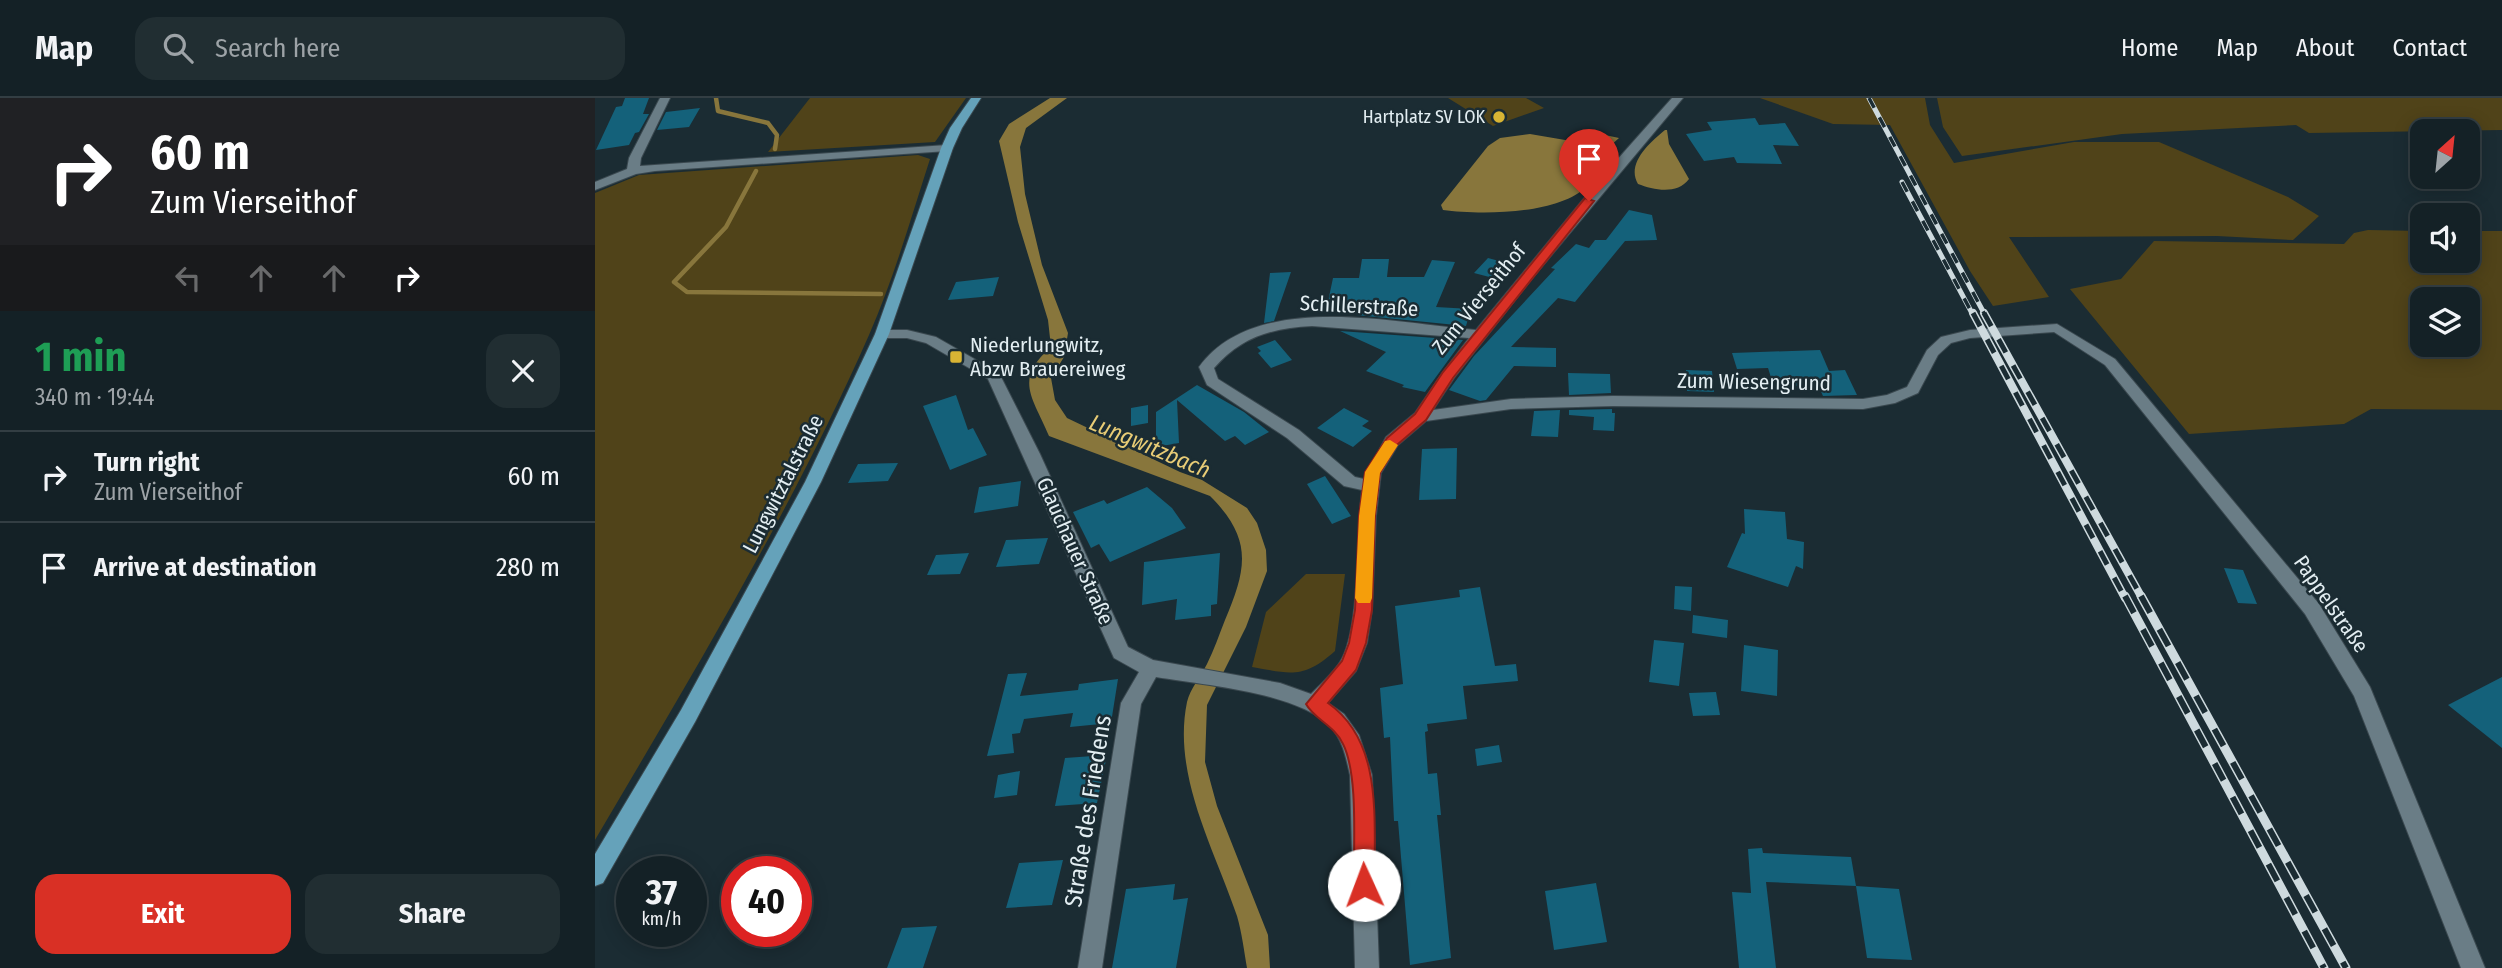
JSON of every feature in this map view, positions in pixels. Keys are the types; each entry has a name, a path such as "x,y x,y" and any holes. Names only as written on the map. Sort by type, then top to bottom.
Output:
{"main road":[{"name":"Lungwitztalstraße","path":"595,875 688,716 813,482 882,334 947,148 956,128 976,98"}],"street":[{"path":"633,171 635,158 665,98"},
{"name":"Zum Vierseithof","path":"1315,704 1349,665 1357,643 1363,610 1373,472 1392,441 1420,417 1448,375 1480,335 1604,182 1678,98"},
{"path":"595,186 633,171 655,167 947,148"},
{"name":"Schillerstraße","path":"1371,486 1350,482 1293,434 1212,382 1206,367 1218,350 1255,330 1300,320 1480,335"},
{"name":"Zum Wiesengrund","path":"1420,417 1511,404 1587,401 1863,404 1890,399 1913,390 1932,353 1946,341 1970,334 2057,328"},
{"name":"Pappelstraße","path":"2057,328 2110,362 2312,609 2363,693 2473,968"},
{"name":"Glauchauer Straße","path":"882,334 907,334 931,340 994,376 1121,652 1133,661 1151,668 1183,676 1280,691 1315,704 1337,720 1352,741 1361,775 1367,968"},
{"name":"Straße des Friedens","path":"1090,968 1131,704 1151,668"}],"shaded area":[{"path":"810,98 966,98 935,142 768,152"},
{"path":"1050,98 1067,98 1026,128 1020,147 1025,194 1042,265 1068,333 1064,357 1051,378 1055,400 1067,418 1202,480 1247,508 1257,523 1266,550 1267,571 1246,627 1207,705 1205,762 1217,806 1268,935 1270,968 1247,968 1237,916 1198,811 1185,757 1187,702 1214,648 1238,585 1242,555 1234,526 1210,496 1049,436 1030,389 1032,369 1051,347 1048,320 1018,222 999,141 1009,124"},
{"name":"Hartplatz SV LOK","path":"1448,98 1526,98 1544,108 1493,126"},
{"path":"1760,98 1925,98 1930,125 1954,163 2074,142 2159,142 2288,197 2319,216 2293,240 2217,236 2009,237 2049,297 1993,306 1970,271 1890,125 1833,124"},
{"path":"1937,98 2502,98 2502,130 2480,130 2480,119 2410,119 2410,131 2309,133 2296,125 2122,134 1962,156 1943,127"},
{"path":"1665,130 1669,144 1689,179 1672,189 1638,184 1635,169 1641,154"},
{"path":"1591,132 1619,138 1601,150 1578,138 1579,134"},
{"path":"1530,134 1571,141 1606,159 1587,186 1558,203 1518,211 1443,210 1441,205 1488,146 1500,138"},
{"path":"918,155 930,159 909,226 878,313 839,400 740,591 595,840 595,193 639,175"},
{"path":"2368,230 2410,231 2410,273 2480,273 2480,231 2502,231 2502,410 2371,409 2344,424 2189,434 2070,289 2121,279 2154,241 2344,244 2354,233"},
{"path":"1306,574 1345,574 1335,651 1314,666 1297,672 1252,667 1266,612"}],"building":[{"path":"625,98 649,98 643,114 649,114 639,132 635,133 629,145 596,150 616,107 622,106"},
{"path":"700,108 689,127 657,130 666,112"},
{"path":"1755,118 1759,125 1785,123 1799,146 1773,145 1782,164 1737,163 1734,157 1704,161 1686,134 1712,130 1707,122"},
{"path":"1629,210 1652,215 1657,240 1625,241 1575,302 1558,298 1511,347 1556,348 1556,367 1514,366 1486,400 1480,401 1449,390 1474,356 1555,269 1551,268 1576,244 1589,248 1595,240 1606,240"},
{"path":"1488,258 1510,264 1497,279 1474,273"},
{"path":"1362,259 1389,259 1387,277 1424,277 1432,260 1455,262 1436,307 1471,309 1466,326 1356,315 1362,310 1326,311 1333,278 1359,278"},
{"path":"1291,272 1274,321 1264,323 1270,273"},
{"path":"999,277 993,296 948,300 956,282"},
{"path":"1340,331 1463,340 1425,392 1402,387 1404,385 1366,371 1386,352"},
{"path":"1275,340 1292,360 1271,368 1258,353 1261,351 1257,347"},
{"path":"1820,350 1829,371 1845,370 1857,395 1823,396 1818,385 1774,387 1768,368 1737,369 1732,353"},
{"path":"1686,370 1712,371 1714,392 1687,391"},
{"path":"1568,373 1610,374 1611,393 1569,395"},
{"path":"1197,385 1244,412 1269,432 1245,445 1235,436 1225,441 1177,400 1179,443 1156,447 1156,412"},
{"path":"956,395 968,430 973,428 987,455 950,470 923,406"},
{"path":"1148,405 1148,423 1131,426 1131,408"},
{"path":"1344,408 1369,421 1362,426 1372,431 1353,447 1317,428"},
{"path":"1612,409 1612,413 1615,413 1614,431 1593,430 1594,417 1569,415 1569,410"},
{"path":"1560,410 1558,437 1531,436 1534,411"},
{"path":"1457,448 1456,499 1419,500 1422,449"},
{"path":"898,463 888,481 848,483 858,464"},
{"path":"1325,476 1351,516 1332,524 1307,484"},
{"path":"1021,481 1018,506 974,513 979,487"},
{"path":"1147,487 1172,508 1186,528 1110,562 1099,544 1091,548 1073,512 1104,500 1107,504"},
{"path":"1744,509 1785,512 1787,539 1804,542 1803,569 1796,566 1788,587 1727,567 1742,533 1745,534"},
{"path":"1048,538 1039,564 996,567 1006,540"},
{"path":"969,553 960,574 927,575 936,555"},
{"path":"1220,553 1217,604 1211,605 1211,616 1175,620 1177,599 1142,605 1144,562"},
{"path":"2224,568 2243,570 2257,604 2238,603"},
{"path":"1675,586 1692,587 1691,611 1674,609"},
{"path":"1480,587 1495,666 1516,664 1518,681 1463,686 1467,719 1427,724 1428,731 1425,732 1428,774 1437,773 1441,815 1437,815 1451,958 1410,965 1398,821 1394,821 1390,737 1384,738 1380,688 1403,684 1395,606 1460,597 1459,590"},
{"path":"1693,615 1728,620 1727,638 1692,633"},
{"path":"1654,640 1684,643 1679,686 1649,682"},
{"path":"1744,645 1778,650 1777,696 1741,691"},
{"path":"1027,673 1020,696 1078,690 1079,684 1118,679 1111,723 1070,727 1073,713 1024,719 1020,733 1012,734 1014,753 987,756 1008,674"},
{"path":"2502,677 2502,748 2448,705"},
{"path":"1716,692 1720,715 1693,716 1689,693"},
{"path":"1499,745 1502,762 1477,766 1475,749"},
{"path":"1107,755 1097,803 1055,806 1065,758"},
{"path":"1020,771 1017,795 994,798 998,775"},
{"path":"1762,848 1763,853 1851,857 1856,886 1766,882 1776,968 1739,968 1732,892 1751,893 1748,849"},
{"path":"1063,860 1052,905 1006,908 1019,863"},
{"path":"1596,883 1607,942 1554,950 1545,891"},
{"path":"1175,884 1173,900 1188,898 1176,968 1112,968 1126,889"},
{"path":"1856,886 1899,889 1912,960 1867,958"},
{"path":"937,926 923,968 887,968 902,928"}],"waterway":[{"path":"716,98 718,111 768,123 777,135 775,149"},
{"path":"756,171 726,227 674,282 687,292 881,294"}],"railway":[{"path":"1869,98 1985,315"},
{"path":"1902,182 1973,315"},
{"path":"1973,313 2125,598"},
{"path":"1984,313 2142,598"},
{"path":"2125,596 2324,968"},
{"path":"2141,596 2346,968"}],"slow traffic":[{"path":"1364,598 1367,516 1373,472 1390,445"}],"place":[{"name":"Hartplatz SV LOK","path":"1499,117"},
{"name":"Niederlungwitz, Abzw Brauereiweg","path":"956,357"}],"route":[{"path":"1364,885 1361,775 1356,753 1352,741 1337,720 1315,704 1349,665 1357,643 1363,610 1367,516 1373,472 1392,441 1420,417 1448,375 1589,201"}],"water label":[{"name":"Lungwitzbach","path":"1150,446"}]}
